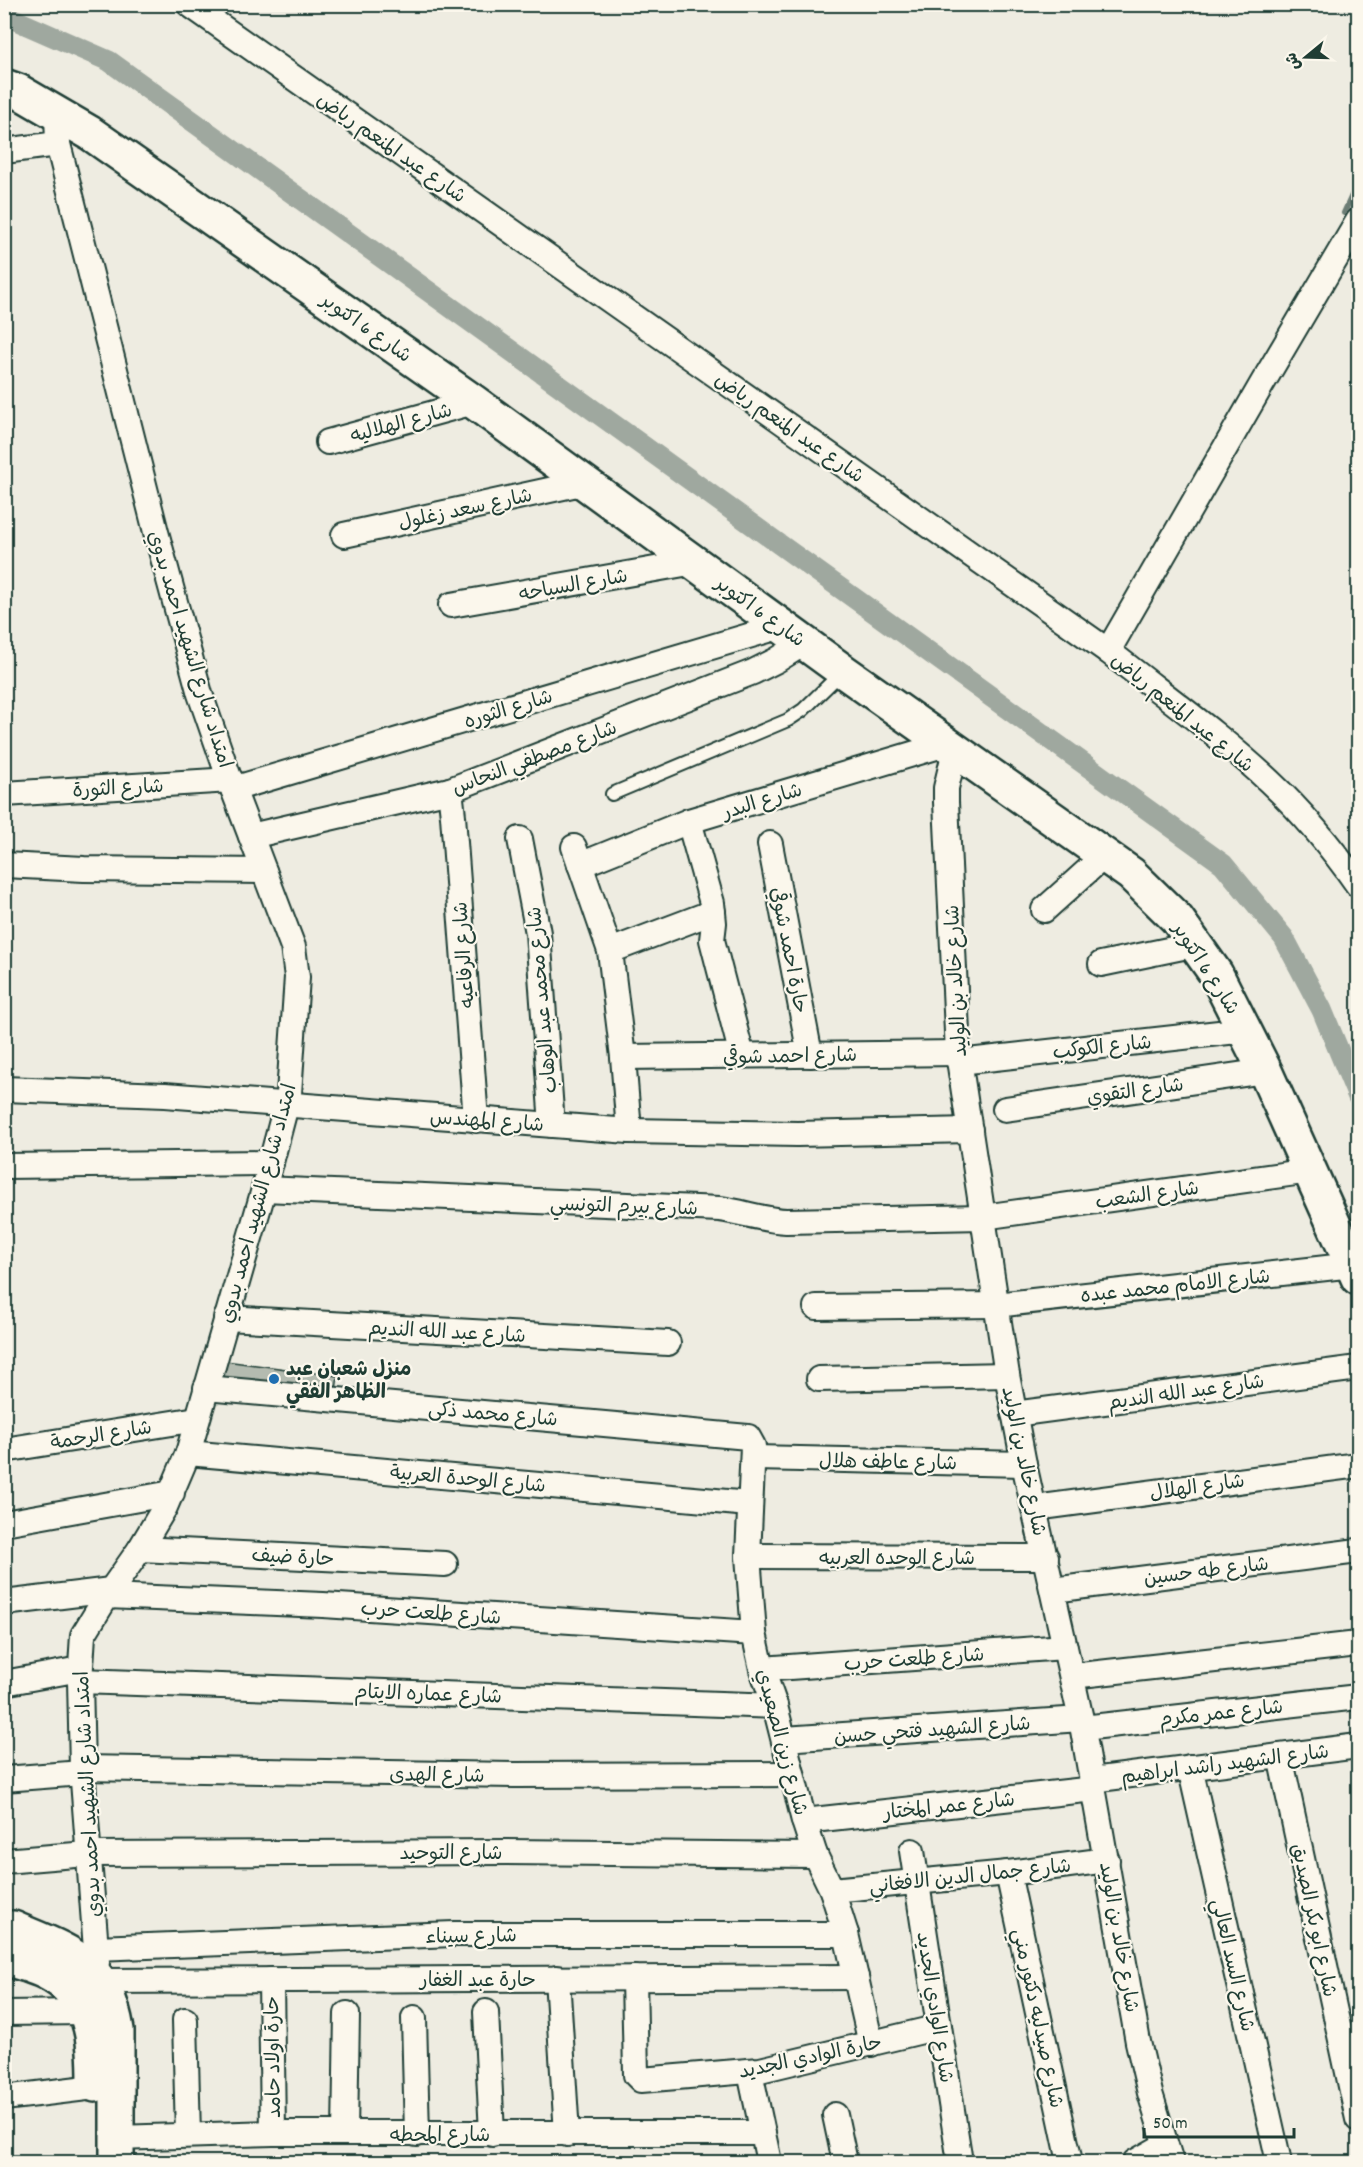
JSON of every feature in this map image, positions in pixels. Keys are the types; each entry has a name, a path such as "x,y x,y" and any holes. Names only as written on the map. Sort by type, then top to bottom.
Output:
{"main road":[{"name":"شارع 6 اكتوبر","path":"4,86 18,91 57,129 90,133 474,402 843,671 1106,855 1155,896 1197,944 1246,1030 1356,1272"},
{"path":"4,1929 13,1928 73,1954 89,1981 111,2004 117,2030 117,2150"},
{"path":"4,1958 43,1971 89,1981"},
{"path":"89,1981 95,2050 94,2163"}],"street":[{"name":"شارع عبد المنعم رياض","path":"189,4 1108,651 1242,757 1270,782 1322,837 1359,885"},
{"path":"4,151 57,129"},
{"name":"امتداد شارع الشهيد احمد بدوي","path":"57,129 156,532 200,694 293,947 296,966 291,1083 264,1189 188,1453 172,1493 140,1549 83,1635 80,1675 89,1981"},
{"path":"1108,651 1359,221"},
{"name":"شارع الهلاليه","path":"328,442 474,402"},
{"name":"شارع سعد زغلول","path":"344,534 586,482"},
{"name":"شارع السياحه","path":"451,605 695,562"},
{"name":"شارع الثوره","path":"232,785 793,634"},
{"name":"شارع مصطفي النحاس","path":"251,836 450,790 753,672 777,660 793,634"},
{"name":"شارع البدر","path":"610,951 577,856 689,821 951,747"},
{"name":"شارع خالد بن الوليد","path":"951,747 946,802 958,1057 996,1305 1024,1464 1082,1724 1138,2042 1168,2154"},
{"name":"شارع الثورة","path":"4,794 232,785"},
{"name":"شارع الرفاعيه","path":"450,790 476,1120"},
{"path":"689,821 713,912 712,940 742,1056"},
{"name":"شارع محمد عبد الوهاب","path":"520,839 538,933 552,1125"},
{"name":"حارة احمد شوقي","path":"770,844 810,1055"},
{"path":"1044,910 1106,855"},
{"path":"4,865 84,869 264,871"},
{"path":"629,1131 623,1057 610,951 713,912"},
{"path":"1101,964 1197,944"},
{"name":"شارع الكوكب","path":"958,1057 1246,1030"},
{"name":"شارع احمد شوقي","path":"623,1057 810,1055 958,1057"},
{"name":"شارع التقوي","path":"1005,1109 1265,1071"},
{"name":"شارع المهندس","path":"4,1089 165,1095 286,1103 629,1131 797,1134 970,1130"},
{"path":"4,1166 271,1163"},
{"name":"شارع الشعب","path":"983,1217 1310,1171"},
{"name":"شارع بيرم التونسي","path":"264,1189 720,1209 743,1212 764,1220 786,1221 983,1217"},
{"name":"شارع الامام محمد عبده","path":"816,1308 996,1305 1356,1272"},
{"name":"شارع عبد الله النديم","path":"226,1318 668,1343"},
{"name":"شارع عبد الله النديم","path":"1014,1414 1359,1368"},
{"path":"819,1379 1007,1375"},
{"name":"شارع محمد ذكى","path":"206,1388 743,1436"},
{"name":"شارع الرحمة","path":"4,1450 197,1419"},
{"name":"شارع زين الصعيدي","path":"743,1436 751,1441 753,1458 748,1556 754,1632 804,1821 815,1855 832,1890 846,1934 871,2044"},
{"name":"شارع الوحدة العربية","path":"188,1453 749,1504"},
{"name":"شارع عاطف هلال","path":"753,1458 1024,1464"},
{"name":"شارع الهلال","path":"1035,1508 1359,1465"},
{"path":"4,1523 172,1493"},
{"name":"حارة ضيف","path":"140,1549 445,1564"},
{"name":"شارع طه حسين","path":"1053,1590 1359,1551"},
{"name":"شارع الوحده العربيه","path":"748,1556 1046,1557"},
{"name":"شارع طلعت حرب","path":"4,1603 109,1593 754,1632"},
{"path":"1072,1676 1359,1644"},
{"name":"شارع طلعت حرب","path":"762,1669 1065,1647"},
{"name":"شارع عماره الايتام","path":"4,1683 80,1675 775,1706"},
{"name":"شارع عمر مكرم","path":"1082,1724 1359,1697"},
{"name":"شارع الشهيد فتحي حسن","path":"784,1739 1082,1724"},
{"name":"شارع الشهيد راشد ابراهيم","path":"1093,1784 1190,1767 1280,1756 1357,1752"},
{"name":"شارع ابو بكر الصديق","path":"1280,1756 1359,2119"},
{"name":"شارع السد العالي","path":"1190,1767 1279,2163"},
{"name":"شارع الهدى","path":"4,1779 82,1771 514,1776 792,1774"},
{"name":"شارع عمر المختار","path":"804,1821 1093,1784"},
{"name":"شارع الوادي الجديد","path":"912,1851 960,2163"},
{"name":"شارع التوحيد","path":"4,1861 87,1854 506,1852 815,1855"},
{"name":"شارع جمال الدين الافغاني","path":"832,1890 1008,1873 1107,1860"},
{"name":"شارع صيدليه دكتور مني","path":"1008,1873 1071,2163"},
{"name":"شارع سيناء","path":"89,1981 454,1934 846,1934"},
{"name":"حارة عبد الغفار","path":"89,1981 856,1977"},
{"path":"557,1978 567,2134"},
{"name":"حارة الوادي الجديد","path":"633,1978 636,2076 638,2080 750,2072 939,2027"},
{"name":"حارة اولاد حامد","path":"271,1980 273,2133"},
{"path":"4,2013 89,1981"},
{"path":"486,2012 492,2134"},
{"path":"345,2133 347,2014"},
{"path":"414,2018 417,2134"},
{"path":"185,2020 188,2135"},
{"path":"750,2072 769,2163"},
{"path":"4,2098 95,2087"},
{"path":"835,2115 845,2163"},
{"name":"شارع المحطه","path":"117,2150 188,2135 762,2133"},
{"path":"1135,2163 1168,2154"}],"lane":[{"path":"612,794 788,720 803,710 843,671"}],"building":[{"name":"منزل شعبان عبد الظاهر الفقي","path":"218,1360 338,1376 335,1397 210,1383"}],"waterway":[{"path":"4,15 109,61 1223,864 1284,938 1322,1010 1358,1097"},
{"path":"1344,213 1358,182"},
{"path":"1344,1062 1358,1057"}],"place":[{"name":"منزل شعبان عبد الظاهر الفقي","path":"274,1379"}]}
